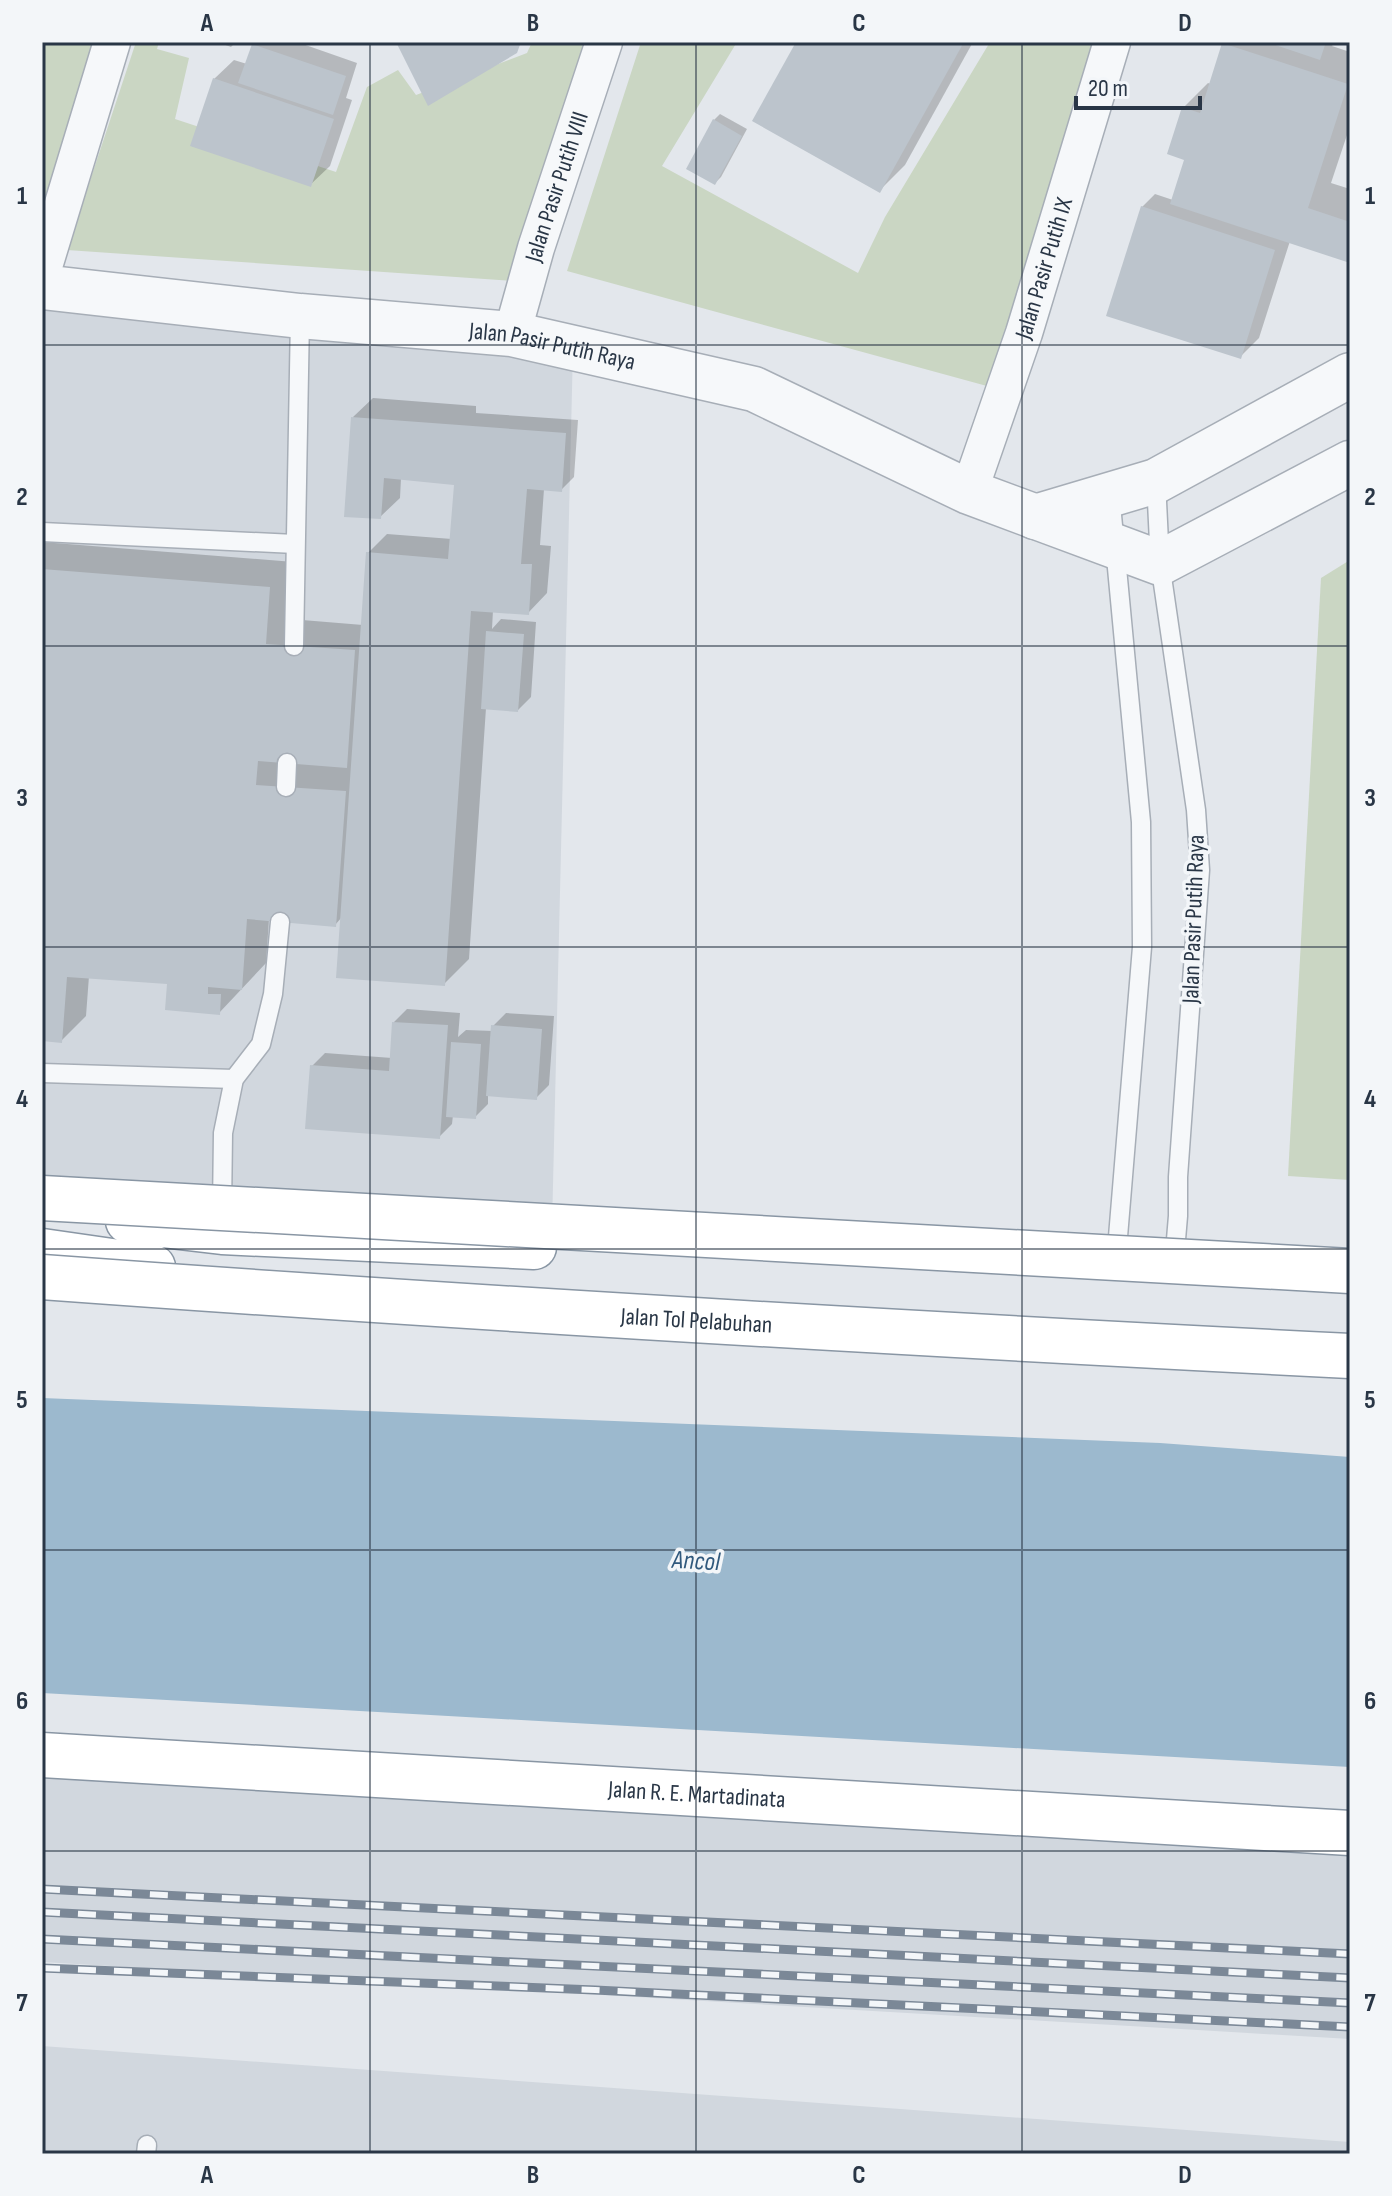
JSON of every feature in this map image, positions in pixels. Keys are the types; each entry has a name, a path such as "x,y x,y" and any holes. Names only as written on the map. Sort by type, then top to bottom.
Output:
{"highway":[{"path":"42,1198 1350,1271"},
{"path":"42,1211 222,1232 1350,1287"},
{"path":"42,1251 294,1286 781,1344 1350,1373"},
{"name":"Jalan Tol Pelabuhan","path":"42,1277 830,1330 1350,1356"},
{"name":"Jalan R. E. Martadinata","path":"42,1755 1350,1833"}],"street":[{"path":"42,273 112,42"},
{"name":"Jalan Pasir Putih VIII","path":"512,334 536,248 604,42"},
{"name":"Jalan Pasir Putih IX","path":"969,492 1024,333 1112,42"},
{"name":"Jalan Pasir Putih Raya","path":"42,287 300,316 512,334 754,389 969,492 1160,563"},
{"path":"1035,517 1156,481 1350,375"},
{"path":"1160,563 1350,463"}],"lane":[{"path":"294,646 300,316"},
{"name":"Jalan Pasir Putih Raya","path":"1156,481 1160,563 1196,810 1200,870 1173,1277"},
{"path":"1110,494 1141,822 1142,947 1115,1275"},
{"path":"42,532 295,544"},
{"path":"286,787 287,763"},
{"path":"222,1232 223,1133 234,1079 261,1044 273,994 280,922"},
{"path":"42,1073 234,1079"}],"shaded area":[{"path":"42,287 573,348 552,1227 42,1190"},
{"path":"42,1757 1350,1849 1350,2039 42,1962"},
{"path":"42,2046 1350,2142 1350,2154 42,2154"}],"green space":[{"path":"42,42 95,42 42,220"},
{"path":"136,42 159,42 157,49 189,58 175,119 336,172 367,87 398,70 416,95 527,53 532,42 591,42 515,281 67,250"},
{"path":"641,42 737,42 662,166 858,273 885,217 990,42 1110,42 1020,395 567,271"},
{"path":"1350,560 1350,1180 1288,1176 1321,578"}],"water":[{"name":"Ancol","path":"42,1398 1160,1443 1350,1457 1350,1767 42,1693"}],"building":[{"path":"396,42 521,42 517,53 428,106"},
{"path":"796,42 964,42 880,193 752,121"},
{"path":"1266,42 1326,42 1320,60"},
{"path":"1222,43 1348,84 1308,208 1350,222 1350,263 1170,204 1184,160 1167,154 1182,107 1200,113"},
{"path":"252,44 346,76 333,115 238,83"},
{"path":"213,78 334,119 311,187 190,146"},
{"path":"713,119 742,136 715,185 686,169"},
{"path":"1141,206 1275,250 1241,359 1106,316"},
{"path":"351,417 566,433 562,492 527,489 521,564 532,564 529,615 471,611 445,986 336,978 366,552 448,559 454,485 384,478 381,519 344,517"},
{"path":"42,569 270,587 266,644 355,650 347,768 258,761 256,785 346,791 336,927 247,919 242,990 208,987 208,994 221,994 220,1015 165,1010 167,984 67,977 62,1043 42,1041"},
{"path":"486,631 524,634 518,712 481,709"},
{"path":"392,1022 448,1025 440,1139 305,1129 310,1065 389,1071"},
{"path":"491,1025 542,1029 537,1100 486,1096"},
{"path":"451,1042 481,1044 476,1119 446,1117"}],"railway":[{"path":"42,1889 1350,1954"},
{"path":"42,1912 1350,1978"},
{"path":"42,1939 1350,2003"},
{"path":"42,1968 595,1990 1350,2027"}]}
